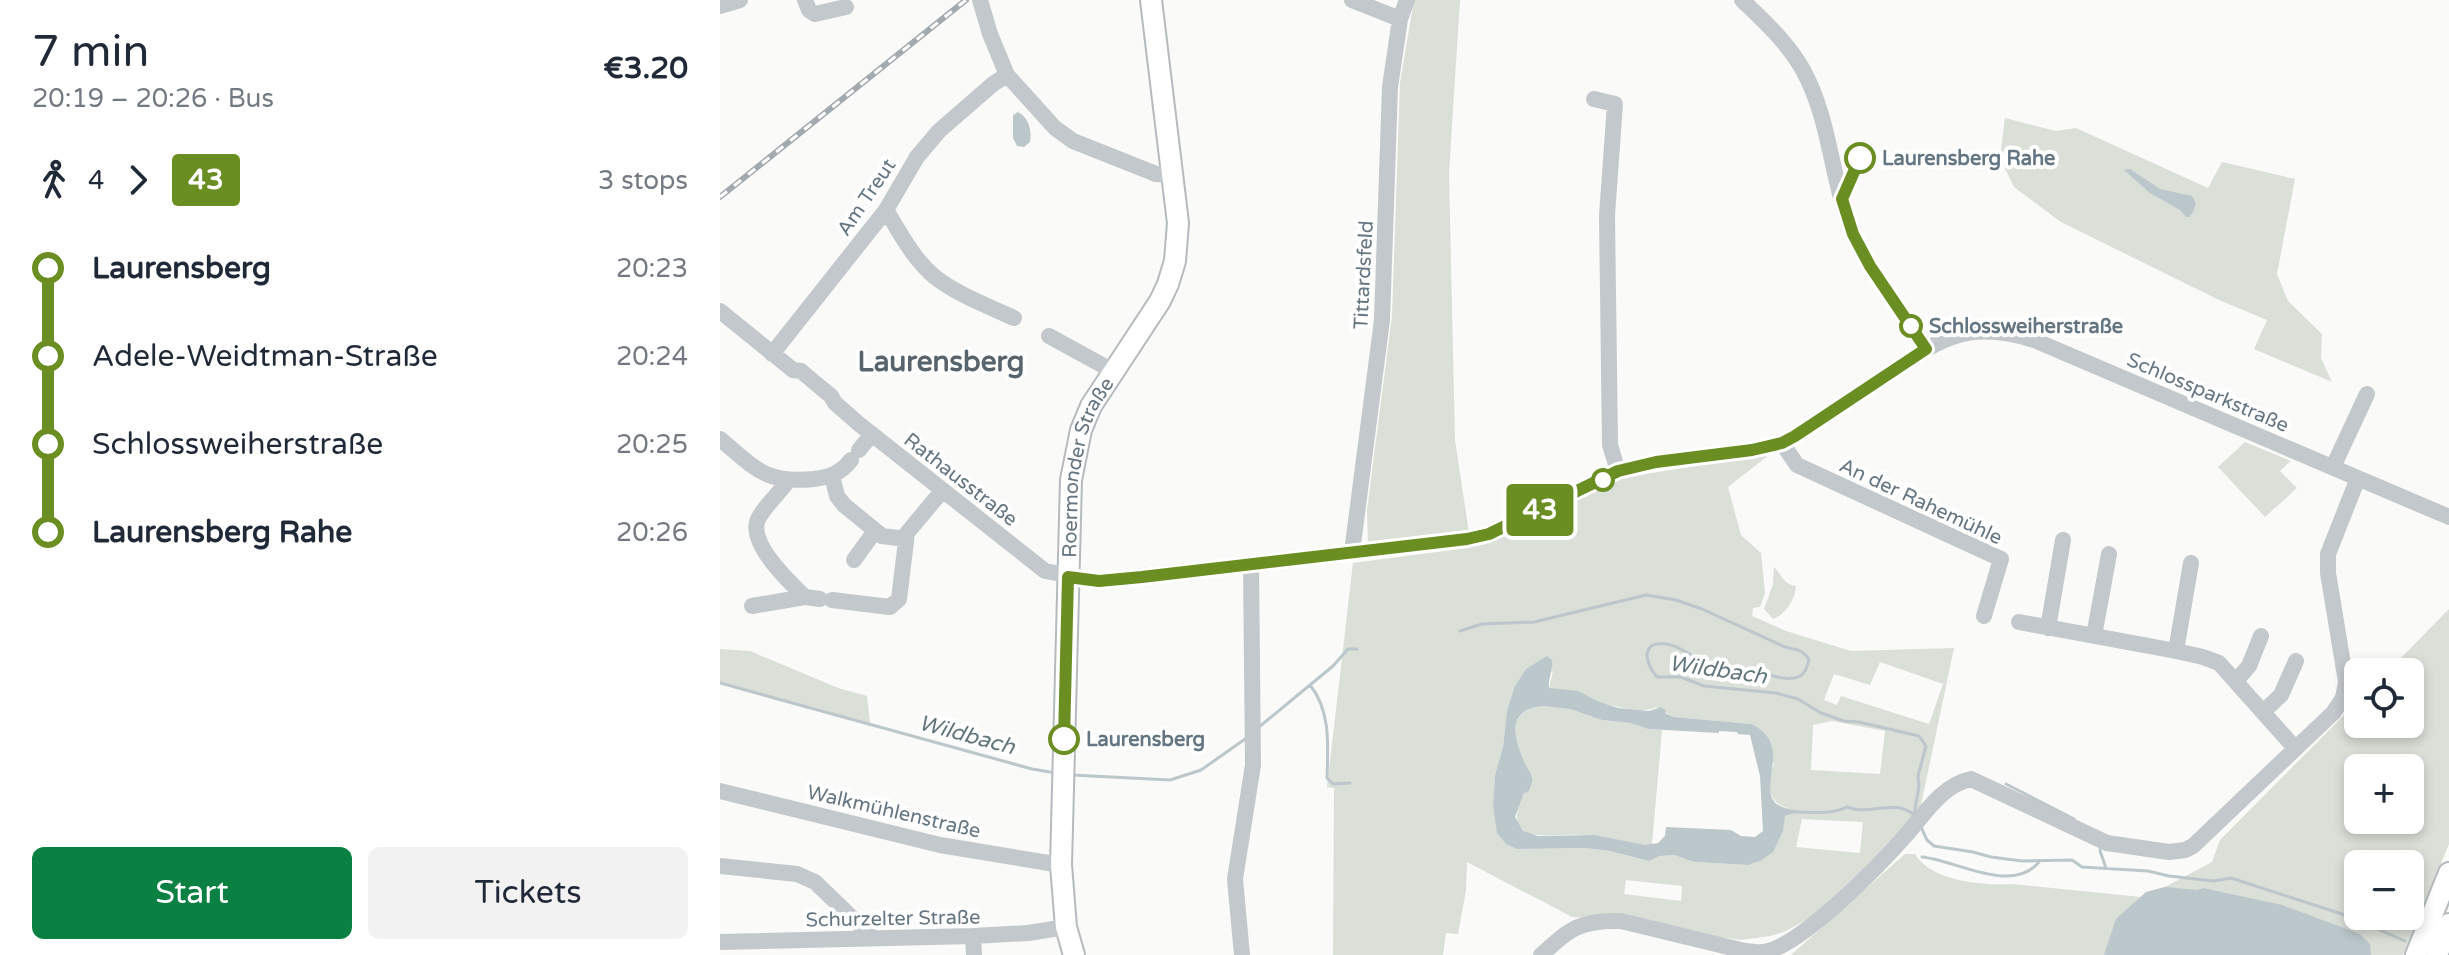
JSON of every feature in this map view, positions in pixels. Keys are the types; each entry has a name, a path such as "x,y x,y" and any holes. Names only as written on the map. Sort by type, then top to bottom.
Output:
{"main road":[{"name":"Roermonder Straße","path":"1074,955 1066,927 1061,865 1071,480 1075,452 1091,406 1150,317 1168,284 1175,261 1178,223 1151,0"},
{"path":"2416,955 2449,873"},
{"path":"2437,955 2449,924"}],"street":[{"path":"720,6 740,0"},
{"path":"805,0 809,10 815,14 846,7"},
{"path":"980,0 1007,75 1055,128 1073,141 1156,174 1173,175"},
{"path":"1352,0 1400,19"},
{"name":"Tittardsfeld","path":"1352,552 1382,320 1390,93 1400,19 1407,0"},
{"path":"1742,0 1782,41 1803,70 1823,123 1853,234 1870,266 1926,349"},
{"name":"Am Treut","path":"772,354 886,210 917,157 939,131 1007,75"},
{"path":"1594,99 1615,104 1607,215 1607,278 1610,445 1618,471"},
{"path":"886,210 908,246 934,276 972,299 1014,318"},
{"name":"Rathausstraße","path":"720,311 793,370 794,380 819,400 835,403 1045,571 1068,577"},
{"name":"Schlossparkstraße","path":"1068,577 1099,581 1489,534 1618,471 1656,462 1752,450 1782,443 1926,349 1948,338 1981,331 2023,336 2449,517"},
{"path":"1049,336 1113,371"},
{"path":"2333,467 2367,394"},
{"path":"722,446 758,471 788,481 832,476 872,434"},
{"name":"An der Rahemühle","path":"1782,443 1797,465 2001,559 1984,616"},
{"path":"832,476 837,496 844,505 882,536 906,539"},
{"path":"1541,955 1582,924 1606,920 1763,952 1812,926 1879,866 1942,794 1971,779 2102,842 2169,852 2193,846 2333,713 2343,698 2346,674 2329,584 2328,554 2358,478"},
{"path":"788,481 759,518 757,527 760,540 781,575 819,599"},
{"path":"752,606 819,599 890,607 899,599 907,533 942,491"},
{"path":"854,560 875,531"},
{"path":"2048,628 2063,540"},
{"path":"2094,636 2109,554"},
{"path":"2176,651 2191,563"},
{"path":"1242,955 1235,879 1251,784 1253,753 1251,564"},
{"path":"2019,622 2176,651 2219,663 2295,748"},
{"path":"2236,681 2249,666 2261,636"},
{"path":"2263,712 2281,695 2296,661"},
{"name":"Walkmühlenstraße","path":"720,791 940,845 1061,865"},
{"path":"720,866 797,874 815,882 873,938"},
{"name":"Schurzelter Straße","path":"720,942 973,936 1066,927"},
{"path":"973,936 974,955"}],"shaded area":[{"path":"1414,0 1460,0 1449,173 1455,440 1469,533 1368,546 1367,510 1392,316 1400,83"},
{"path":"1018,112 1030,129 1030,142 1024,147 1017,146 1013,138 1013,115"},
{"path":"2005,118 2056,131 2076,128 2208,188 2222,162 2295,179 2277,274 2288,301 2322,334 2321,358 2332,382 2254,349 2267,320 2219,300 2061,222 2014,187 2000,158"},
{"path":"2130,169 2160,189 2192,196 2196,203 2193,212 2186,217 2180,210 2150,193 2124,170"},
{"path":"2245,442 2291,461 2280,471 2297,488 2265,517 2218,467"},
{"path":"1770,454 1728,487 1741,535 1761,553 1765,593 1760,607 1753,608 1752,616 1786,631 1851,651 1954,648 1921,805 1875,862 1810,918 1770,936 1741,940 1572,917 1467,862 1466,890 1458,934 1446,933 1443,955 1333,955 1334,788 1327,787 1353,563 1467,548 1491,540 1621,478","holes":["1880,662 1943,684 1929,724 1841,696 1837,705 1824,700 1834,674 1870,685","1553,671 1549,688 1604,704 1634,710 1656,707 1674,717 1751,724 1774,764 1771,793 1778,804 1795,813 1785,816 1760,861 1748,865 1694,862 1674,855 1647,861 1585,848 1517,849 1507,845 1493,804 1495,775 1514,688","1832,721 1885,731 1880,774 1811,770 1813,725","1802,819 1863,822 1860,853 1796,847","1626,880 1682,886 1681,901 1624,894"]},
{"path":"1774,567 1785,581 1796,586 1789,606 1773,619 1764,609 1773,584"},
{"path":"2449,609 2449,844 2424,904 2424,850 2344,850 2344,930 2413,930 2403,955 1791,955 1905,854 1915,854 1922,863 1945,876 1973,883 2141,897 2212,862 2220,840 2344,715 2344,738 2424,738 2424,658 2401,658"},
{"path":"720,649 750,651 838,688 867,696 870,723 720,682"},
{"path":"1547,656 1552,660 1549,688 1578,691 1618,708 1649,711 1661,707 1674,717 1751,724 1766,734 1772,747 1772,797 1779,806 1795,810 1795,813 1785,816 1783,831 1773,852 1748,865 1694,862 1674,855 1648,861 1585,848 1517,849 1507,845 1497,833 1493,804 1495,775 1503,747 1507,710 1514,688 1526,669","holes":["1543,706 1570,709 1602,720 1630,723 1648,729 1750,735 1760,776 1763,831 1755,837 1741,836 1731,830 1666,827 1665,836 1658,843 1645,845 1594,835 1538,836 1523,831 1515,817 1532,780 1518,747 1517,720 1530,709"]},
{"path":"1543,706 1662,730 1652,845 1596,836 1530,834 1521,829 1517,819 1520,803 1532,778 1517,746 1516,724 1520,716 1529,710"},
{"path":"2165,887 2203,888 2282,905 2360,934 2370,944 2371,955 2104,955 2116,919 2146,892"}],"waterway":[{"name":"Wildbach","path":"1460,631 1482,624 1534,622 1646,595 1676,600 1702,609 1802,652 1809,660 1805,671 1794,678 1781,678 1746,669 1718,668 1676,647 1661,644 1650,648 1647,658 1657,677 1681,677 1704,686 1776,693 1798,699 1821,713 1844,721 1919,736 1926,746 1918,776 1914,815"},
{"name":"Wildbach","path":"1259,727 1333,666 1348,649 1357,649"},
{"name":"Wildbach","path":"720,683 1056,773"},
{"path":"1310,685 1325,717 1327,778 1333,784 1350,783"},
{"name":"Wildbach","path":"1072,775 1170,780 1201,770 1248,737"},
{"path":"2006,784 2074,819"},
{"path":"1795,812 1891,807 1907,810 1914,815"},
{"name":"Wildbach","path":"1920,825 1927,840 1934,846 1991,857 2022,861 2072,860 2082,867 2148,871 2214,881 2231,878 2348,916 2405,941"},
{"path":"2101,845 2106,868"},
{"path":"1922,857 1999,876 2014,876 2028,871 2039,862"}],"railway":[{"path":"720,197 966,0"}],"bus line":[{"name":"43","path":"1064,739 1068,577 1099,581 1142,577 1489,534 1618,471 1637,465 1752,450 1782,443 1926,349 1870,266 1853,234 1842,199 1860,158"}],"place":[{"name":"Laurensberg Rahe","path":"1860,158"},
{"name":"Schlossweiherstraße","path":"1911,326"},
{"name":"Laurensberg","path":"1064,739"}],"district":[{"name":"Laurensberg","path":"941,361"}]}
